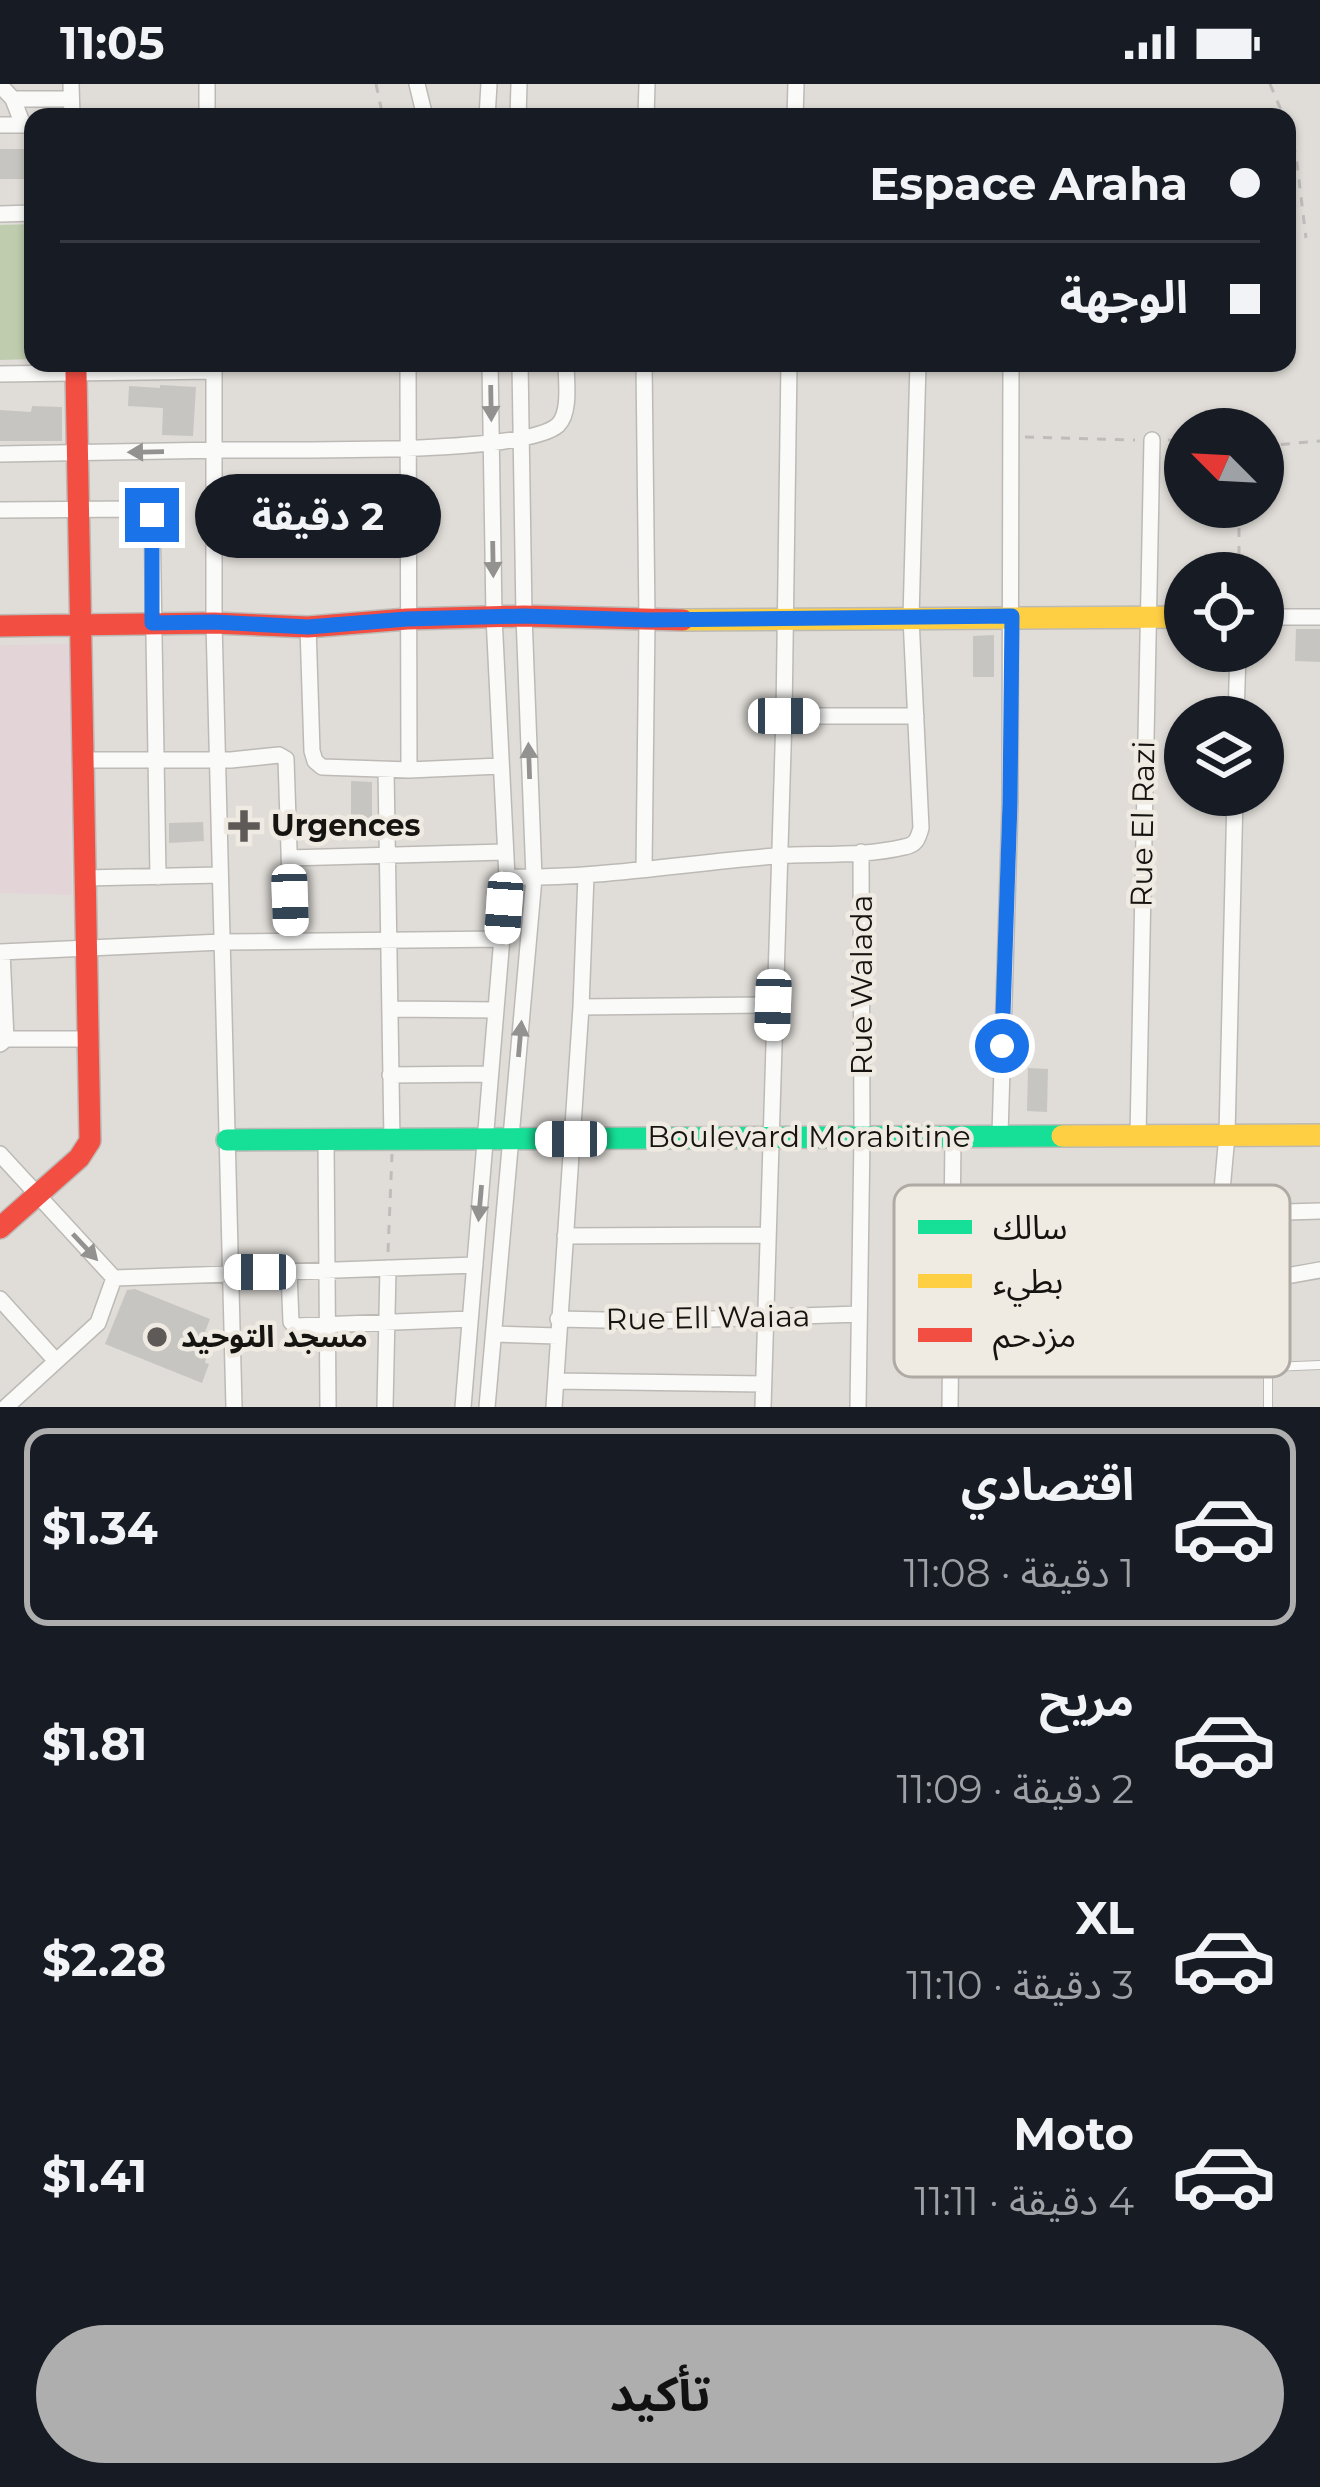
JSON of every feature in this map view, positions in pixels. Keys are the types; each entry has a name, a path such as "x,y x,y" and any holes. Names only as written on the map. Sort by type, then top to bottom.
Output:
{"street":[{"path":"0,85 24,118"},
{"path":"13,99 71,91"},
{"path":"0,374 115,372"},
{"path":"214,372 214,622 234,1407"},
{"path":"409,372 409,770"},
{"path":"463,1407 507,877 494,617 490,372"},
{"path":"487,1407 534,878 520,372"},
{"path":"0,454 407,449 520,439 560,423 565,412 566,372"},
{"path":"644,372 644,868"},
{"path":"763,1407 784,716 789,372"},
{"path":"507,877 905,848 919,837 911,618 918,372"},
{"path":"1000,1136 1010,803 1011,372"},
{"path":"0,1228 88,1147 76,374"},
{"name":"Rue El Razi","path":"1138,1136 1152,440"},
{"path":"0,510 135,509 152,515 158,877"},
{"path":"0,626 214,622 308,627 524,616 647,620 1164,617"},
{"path":"1284,617 1320,617"},
{"path":"308,627 313,758 322,767 500,766"},
{"path":"784,716 916,716"},
{"path":"82,760 279,755 286,759 292,941"},
{"path":"386,770 392,1140"},
{"path":"1222,1185 1234,816"},
{"path":"289,858 504,852"},
{"name":"Rue Walada","path":"858,1407 861,852"},
{"path":"554,1407 586,874"},
{"path":"84,878 220,875"},
{"path":"87,1039 3,1041 1,952 222,942 502,939"},
{"path":"581,1007 773,1005"},
{"path":"392,1009 496,1010"},
{"path":"390,1075 490,1074"},
{"name":"Boulevard Morabitine","path":"227,1140 1320,1135"},
{"path":"952,1185 953,1137"},
{"path":"326,1140 328,1407"},
{"path":"0,1154 114,1278"},
{"path":"1290,1211 1320,1210"},
{"path":"565,1236 767,1235"},
{"path":"114,1278 475,1265"},
{"path":"385,1407 388,1268"},
{"path":"1290,1275 1320,1270"},
{"path":"289,1272 292,1324 470,1319"},
{"path":"6,1407 98,1323 114,1278"},
{"path":"0,1299 56,1361"},
{"name":"Rue Ell Waiaa","path":"494,1334 651,1321 859,1314"},
{"path":"950,1377 950,1407"},
{"path":"556,1381 763,1384"}],"lane":[{"path":"1290,1367 1320,1366"}],"path":[{"path":"1296,155 1306,238"},
{"path":"1011,436 1164,440"},
{"path":"1284,444 1320,441"},
{"path":"388,1268 392,1140"}],"shaded area":[{"path":"71,644 72,895 0,893 0,645"}],"green space":[{"path":"24,224 24,359 0,360 0,225"}],"building":[{"path":"0,149 24,149 24,179 0,179"},
{"path":"129,386 196,387 193,436 162,435 163,408 128,406"},
{"path":"32,406 62,407 62,441 0,441 0,410 31,412"},
{"path":"1296,629 1320,629 1320,662 1295,661"},
{"path":"994,635 994,677 973,677 973,636"},
{"path":"351,781 372,782 372,821 351,822"},
{"path":"203,822 204,841 169,843 169,823"},
{"path":"1028,1068 1048,1069 1047,1112 1027,1111"},
{"name":"مسجد التوحيد","path":"127,1290 210,1319 205,1332 209,1343 205,1363 209,1364 202,1383 105,1344"}],"traffic: fast":[{"path":"227,1140 1062,1136"}],"traffic: slow":[{"path":"683,620 1164,617"},
{"path":"1062,1136 1320,1135"}],"traffic: jam":[{"path":"0,1228 79,1158 90,1141 76,373"},
{"path":"0,626 214,623 308,627 524,616 683,620"}],"place":[{"name":"Urgences","path":"244,826"},
{"name":"مسجد التوحيد","path":"157,1337"}],"route":[{"path":"152,515 152,623 308,627 524,616 647,620 1012,616 1002,1046"}]}
